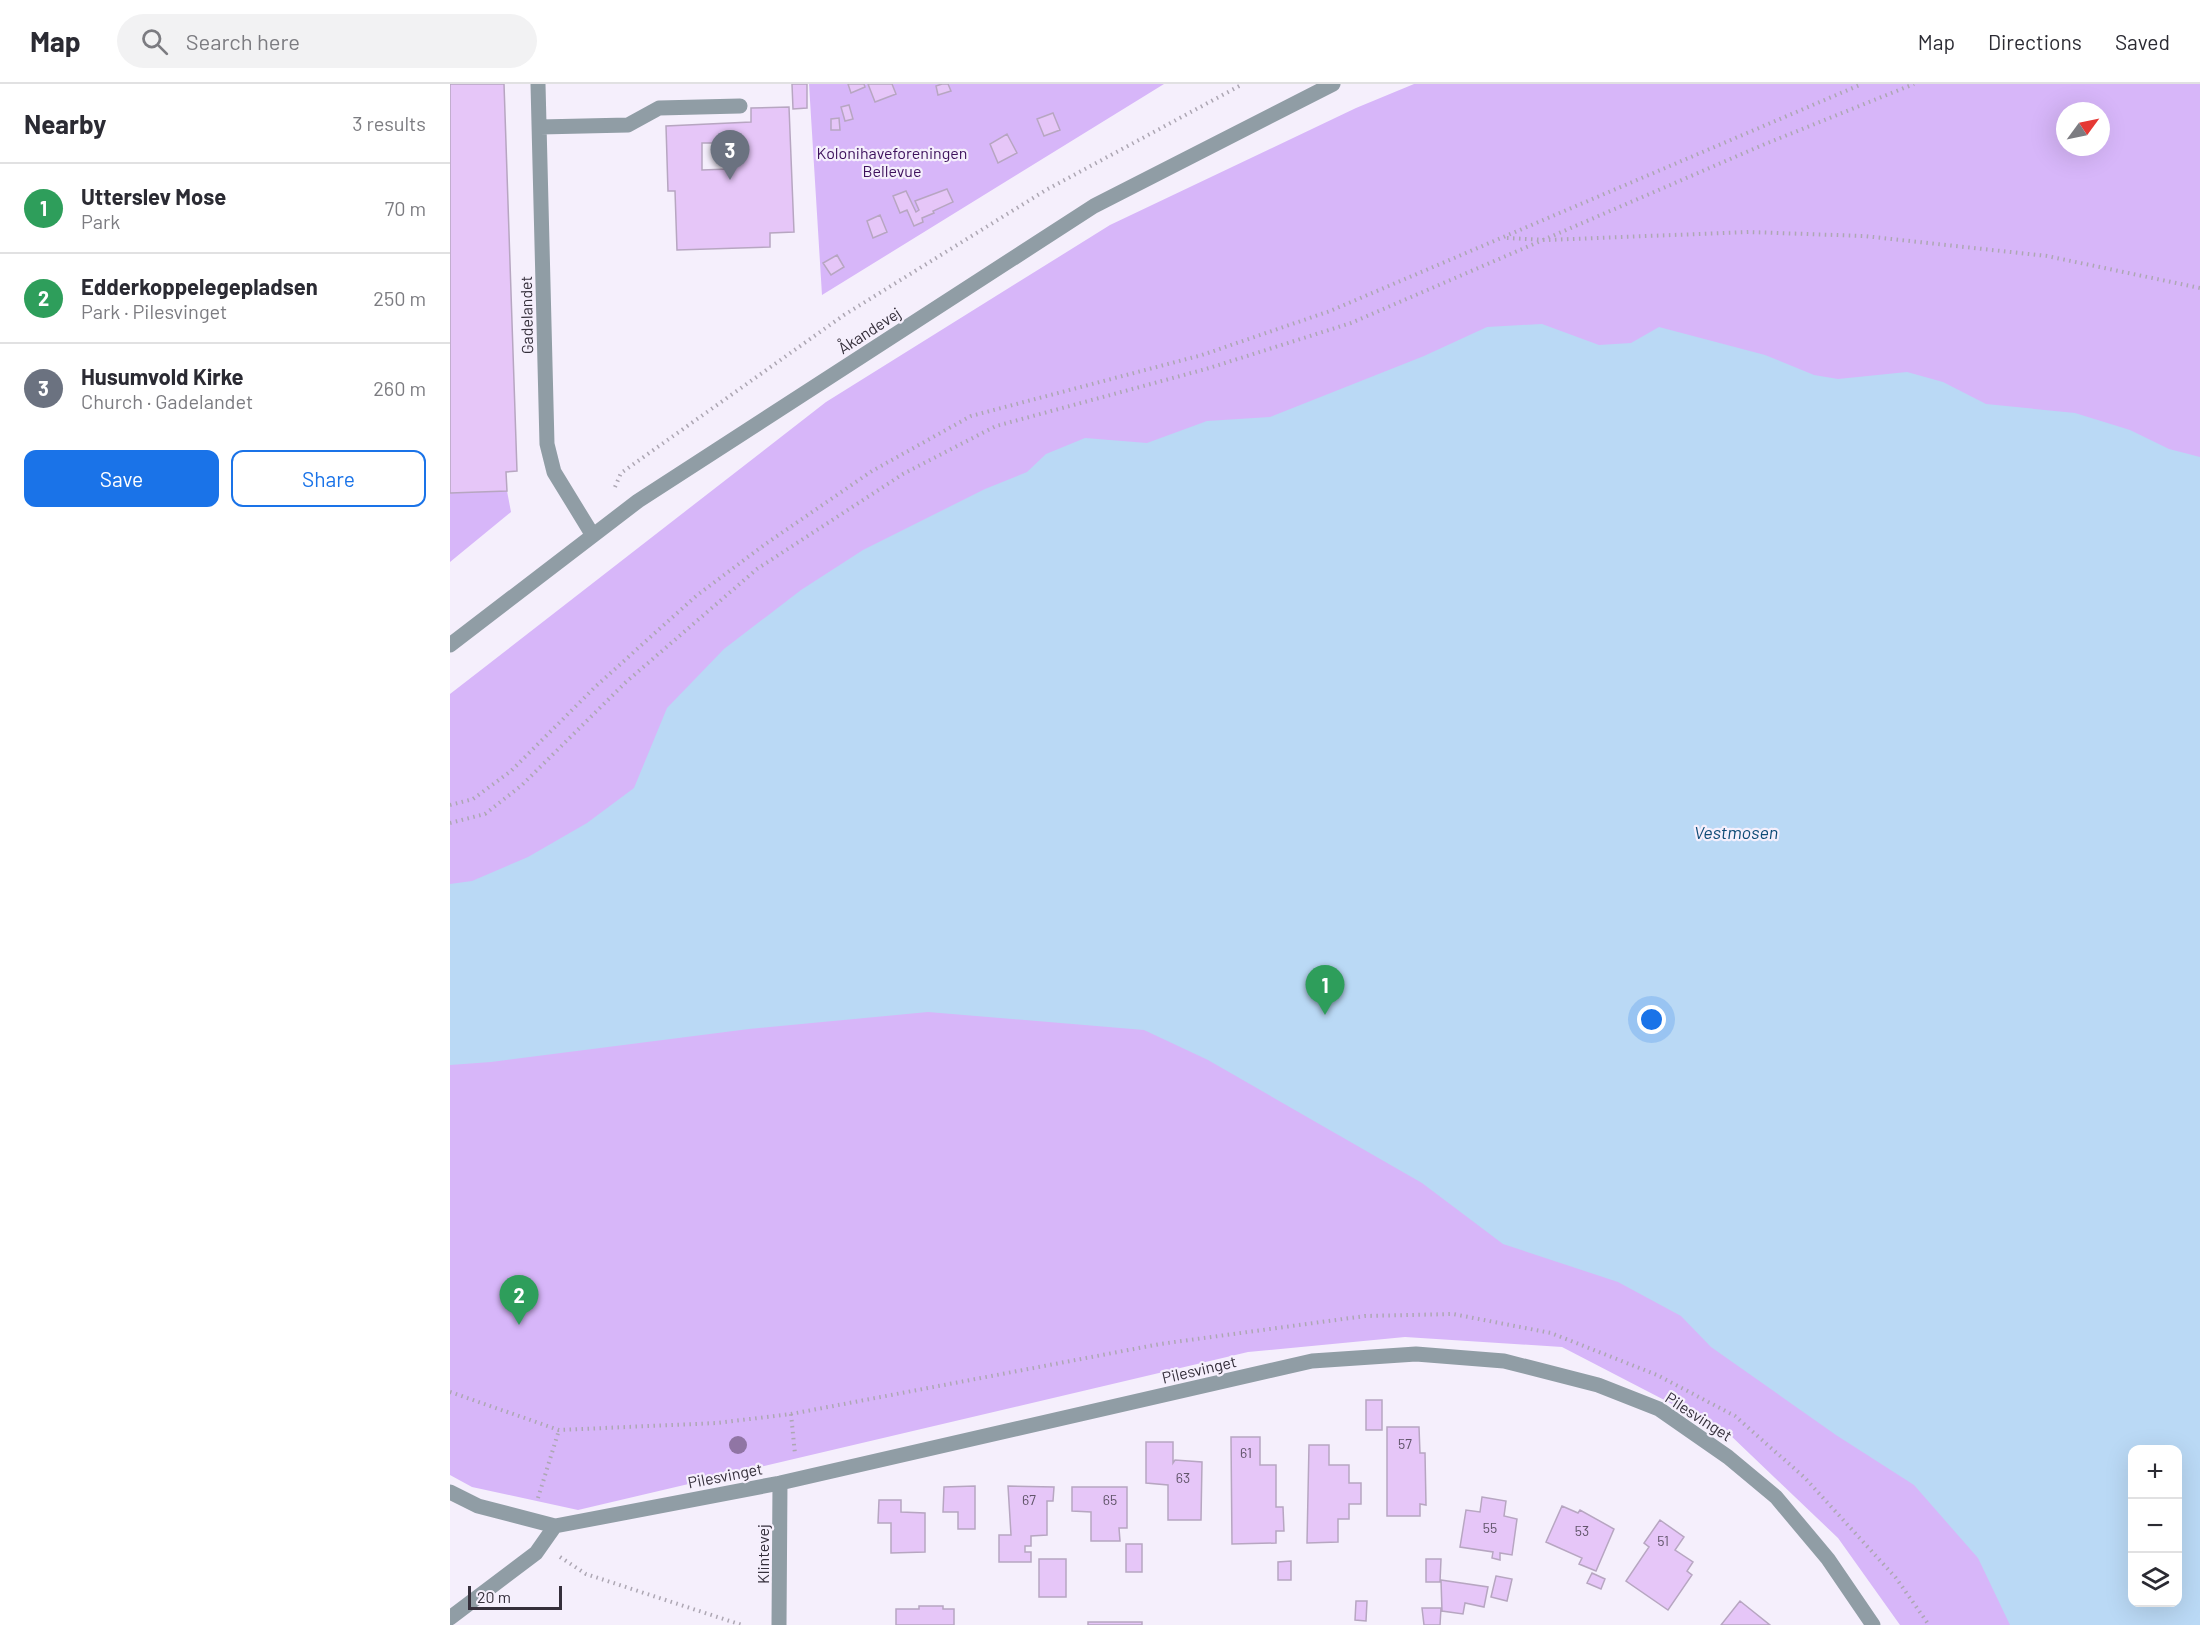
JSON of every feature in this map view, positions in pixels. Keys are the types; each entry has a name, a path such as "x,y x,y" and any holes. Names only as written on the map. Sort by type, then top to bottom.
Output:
{"street":[{"name":"Gadelandet","path":"538,84 547,444 554,472 592,534"},
{"name":"Åkandevej","path":"450,645 638,501 1094,206 1333,84"},
{"path":"540,127 628,125 659,108 740,106"},
{"name":"Pilesvinget","path":"450,1492 478,1506 555,1526 780,1483 1312,1361 1416,1354 1504,1361 1598,1385 1659,1409 1728,1457 1776,1497 1828,1559 1873,1625"},
{"name":"Klintevej","path":"779,1625 780,1483"},
{"path":"450,1618 536,1553 555,1526"}],"path":[{"path":"612,494 621,473 844,315 1046,190 1243,84"},
{"path":"450,805 473,799 511,771 595,687 688,603 764,545 872,471 971,416 1202,355 1330,311 1506,238 1774,119 1862,84"},
{"path":"450,823 484,814 522,785 626,682 757,569 903,474 996,426 1206,369 1351,323 1765,144 1914,84"},
{"path":"1506,238 1546,240 1749,232 1864,236 2048,256 2200,288"},
{"path":"450,1392 559,1430 717,1423 791,1414 1160,1344 1365,1316 1454,1314 1551,1333 1657,1375 1735,1416 1806,1478 1896,1578 1929,1625"},
{"path":"780,1483 796,1451 791,1414"},
{"path":"531,1520 559,1430"},
{"path":"542,1545 586,1574 742,1625"}],"green space":[{"name":"Kolonihaveforeningen Bellevue","path":"809,84 1164,84 822,295"},
{"name":"Vestmosen","path":"1414,84 2200,84 2200,1625 1900,1625 1838,1538 1728,1433 1562,1347 1405,1337 1248,1352 578,1510 472,1487 450,1475 450,694 826,402 1110,225 1356,108"},
{"path":"507,491 511,512 450,562 450,493"}],"water":[{"name":"Vestmosen","path":"1542,324 1599,345 1631,343 1659,327 1765,355 1814,375 1838,379 1907,372 1943,382 1986,404 2075,413 2130,430 2169,449 2200,457 2200,1625 2010,1625 1978,1558 1914,1485 1836,1435 1711,1347 1681,1316 1618,1282 1503,1244 1422,1183 1208,1060 1144,1030 928,1012 749,1029 491,1062 450,1065 450,884 472,881 528,857 587,823 634,788 667,708 724,649 801,590 863,550 985,489 1027,472 1046,454 1085,438 1147,443 1207,421 1270,417 1424,356 1487,327"}],"building":[{"path":"450,84 504,84 517,471 506,472 507,491 450,493"},
{"path":"792,84 807,84 807,108 793,109"},
{"path":"848,84 864,84 865,87 851,93"},
{"path":"868,84 892,84 896,94 875,102"},
{"path":"948,84 951,91 938,95 936,86"},
{"path":"849,105 853,119 845,121 841,107"},
{"path":"789,107 794,232 770,233 770,247 677,250 675,191 668,191 666,126 751,122 751,108","holes":["702,143 728,143 728,169 702,170"]},
{"path":"1053,113 1060,130 1044,136 1037,119"},
{"path":"839,118 840,130 831,130 831,119"},
{"path":"1007,134 1017,153 998,163 990,144"},
{"path":"947,189 953,202 933,211 934,213 922,218 923,222 914,226 907,210 900,213 893,196 906,191 916,212 919,210 915,201"},
{"path":"880,215 887,232 873,238 867,221"},
{"path":"837,255 844,267 831,275 823,263"},
{"path":"1366,1400 1382,1400 1382,1430 1366,1430"},
{"path":"1387,1427 1419,1427 1420,1453 1425,1453 1426,1505 1420,1504 1420,1516 1387,1516"},
{"path":"1231,1437 1260,1437 1260,1465 1276,1465 1276,1507 1283,1507 1284,1531 1276,1531 1276,1543 1232,1544"},
{"path":"1146,1442 1173,1442 1173,1463 1175,1460 1202,1462 1201,1520 1168,1520 1168,1485 1146,1483"},
{"path":"1309,1445 1329,1445 1329,1465 1349,1465 1349,1483 1361,1483 1361,1504 1349,1504 1349,1519 1338,1519 1338,1542 1307,1543"},
{"path":"975,1486 975,1529 958,1529 958,1512 943,1512 944,1487"},
{"path":"1008,1486 1054,1487 1053,1501 1047,1501 1047,1535 1031,1536 1031,1546 1025,1546 1025,1552 1031,1552 1031,1562 999,1562 999,1535 1011,1535"},
{"path":"1072,1487 1127,1487 1127,1528 1119,1528 1120,1541 1091,1541 1091,1512 1072,1511"},
{"path":"1482,1497 1506,1501 1504,1516 1517,1519 1512,1555 1500,1553 1500,1560 1492,1558 1493,1552 1460,1547 1466,1510 1480,1512"},
{"path":"879,1500 901,1500 901,1512 925,1513 925,1552 891,1553 891,1523 878,1523"},
{"path":"1562,1506 1578,1513 1580,1510 1614,1529 1596,1571 1579,1564 1582,1558 1546,1542"},
{"path":"1660,1520 1684,1537 1675,1550 1693,1562 1687,1571 1692,1575 1668,1610 1626,1581 1649,1547 1644,1543"},
{"path":"1126,1544 1142,1544 1142,1572 1126,1572"},
{"path":"1039,1559 1066,1559 1066,1597 1039,1597"},
{"path":"1426,1559 1441,1559 1440,1582 1426,1582"},
{"path":"1291,1561 1291,1580 1278,1580 1278,1562"},
{"path":"1592,1573 1605,1579 1601,1589 1587,1583"},
{"path":"1496,1576 1512,1579 1507,1601 1491,1597"},
{"path":"1441,1580 1488,1587 1484,1607 1465,1603 1463,1614 1442,1611"},
{"path":"1356,1601 1367,1601 1366,1621 1355,1620"},
{"path":"1740,1601 1770,1625 1721,1625"},
{"path":"919,1606 943,1606 943,1609 954,1609 954,1625 896,1625 896,1609 919,1609"},
{"path":"1422,1608 1441,1608 1440,1625 1424,1625"},
{"path":"1088,1622 1142,1622 1142,1625 1088,1625"}],"place":[{"name":"Husumvold Kirke","path":"730,180"},
{"name":"Utterslev Mose","path":"1325,1015"},
{"name":"Edderkoppelegepladsen","path":"519,1325"}]}
